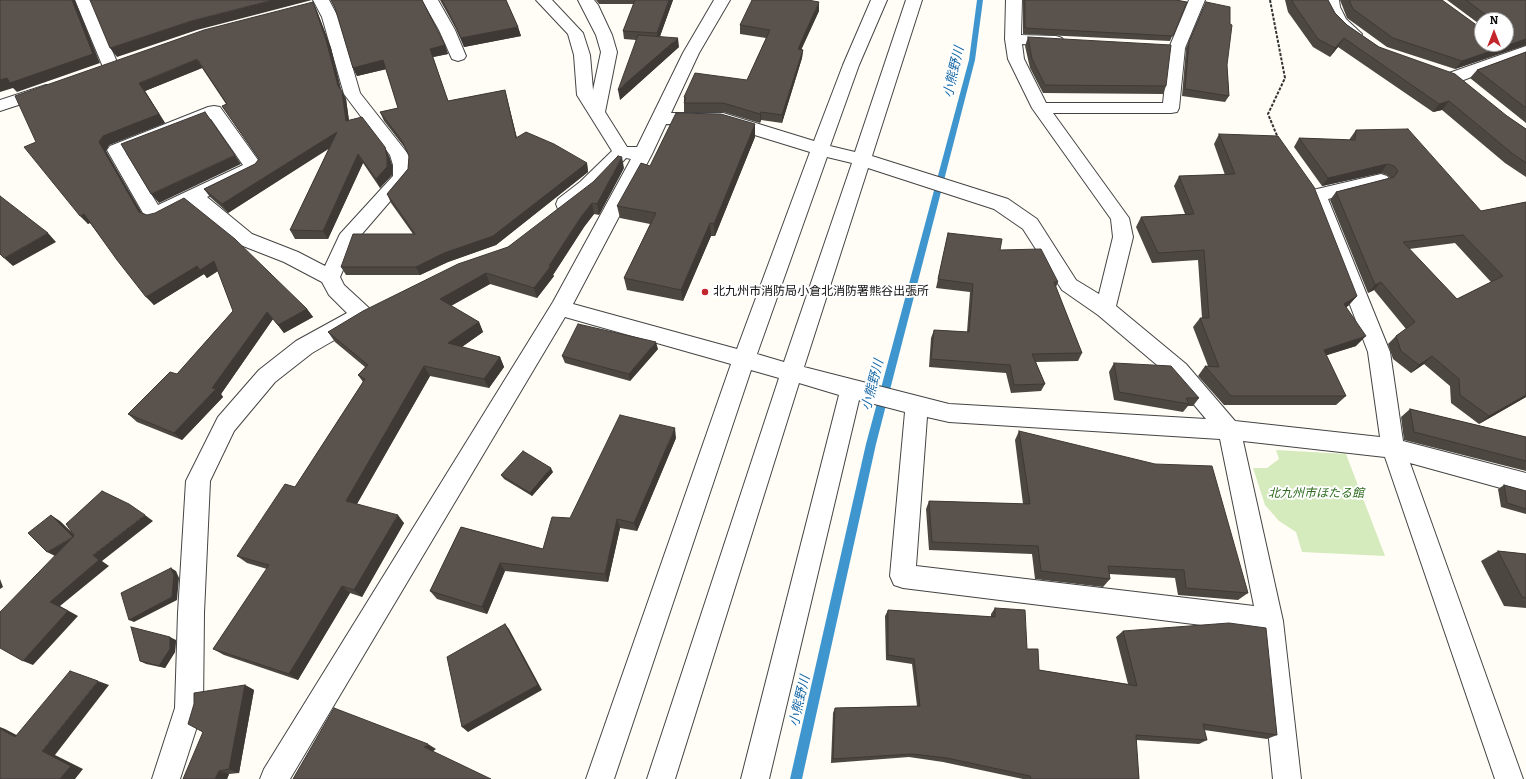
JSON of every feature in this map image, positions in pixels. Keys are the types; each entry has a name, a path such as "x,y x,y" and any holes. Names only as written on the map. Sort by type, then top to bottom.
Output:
{"street":[{"path":"83,0 111,67"},
{"path":"430,0 447,30 458,56"},
{"path":"544,0 575,33 582,55 585,95 598,111 605,127 633,153"},
{"path":"586,0 590,5 604,35 609,52 598,111"},
{"path":"274,779 560,308 633,153 660,118 691,53 722,0"},
{"path":"600,779 744,359 851,65 879,0"},
{"path":"661,779 861,159 914,0"},
{"path":"1014,0 1014,39 1016,59 1040,108 1120,218 1123,237 1105,308"},
{"path":"1040,108 1172,108 1170,47 1196,1 1178,0"},
{"path":"1331,0 1332,7 1339,21 1367,42"},
{"path":"316,4 330,17 352,94 399,154 402,165 402,176 347,239 330,278"},
{"path":"1014,39 1068,42"},
{"path":"1512,52 1522,57"},
{"path":"1472,91 1447,74 1522,57"},
{"path":"0,106 59,85"},
{"path":"214,111 254,167 193,196 154,215 116,150 214,111"},
{"path":"660,118 723,119 820,149 861,159 1001,204 1030,224 1069,285 1105,308 1178,370 1229,430 1270,621 1287,779"},
{"path":"551,215 633,153"},
{"path":"1381,180 1313,189 1379,352 1393,448 1509,779"},
{"path":"166,779 189,708 191,613 198,481 226,424 267,376 304,347 368,311 336,290 330,278 291,257 245,239 193,196"},
{"path":"560,308 851,389 949,412 1229,430 1393,448 1526,484"},
{"path":"755,779 851,389"},
{"path":"917,404 903,576 1270,621"}],"path":[{"path":"1270,0 1284,78 1268,114 1280,143"}],"green space":[{"name":"北九州市ほたる館","path":"1276,450 1346,454 1385,556 1302,552 1296,532 1279,521 1265,505 1253,468 1267,468 1279,459"}],"building":[{"path":"0,0 72,0 93,54 10,83 7,78 0,80"},
{"path":"90,0 273,0 191,21 110,48"},
{"path":"331,0 422,0 445,45 430,49 448,101 505,90 516,138 526,132 554,144 587,163 493,236 444,253 416,267 341,267 353,234 415,234 387,194 408,169 409,156 402,141 380,112 398,108 383,60 353,68 335,8"},
{"path":"442,0 506,0 518,27 461,38"},
{"path":"635,0 669,0 657,33 623,31"},
{"path":"752,0 808,0 819,2 798,49 803,50 782,115 761,112 760,114 723,103 684,103 686,98 684,97 695,73 747,80 770,30 740,25"},
{"path":"1025,0 1176,0 1187,2 1173,36 1025,28"},
{"path":"1292,0 1328,0 1335,13 1347,25 1379,47 1455,74 1507,116 1526,129 1526,163 1449,101 1439,104 1344,38 1335,48 1318,39"},
{"path":"1349,0 1442,0 1474,23 1474,52 1488,52 1462,61 1393,38 1353,9"},
{"path":"1466,0 1526,0 1526,39 1514,43 1514,12 1482,12"},
{"path":"313,2 326,40 338,86 342,91 346,121 362,117 385,147 387,157 387,167 376,179 358,154 323,231 290,230 337,132 222,204 204,189 255,164 259,159 222,106 227,104 197,59 139,83 159,114 103,136 99,142 139,212 147,215 155,213 184,198 235,239 307,309 278,325 267,312 212,388 216,389 174,433 128,414 170,372 177,374 233,311 214,261 200,270 197,266 146,297 84,214 80,216 24,147 36,142 15,96 204,30"},
{"path":"1206,2 1230,7 1230,24 1232,25 1227,65 1229,96 1185,89 1189,42"},
{"path":"638,35 678,38 618,90"},
{"path":"1028,37 1171,45 1166,86 1045,85 1032,59"},
{"path":"1526,52 1526,108 1477,70"},
{"path":"205,112 235,155 151,194 121,144"},
{"path":"676,113 721,114 755,124 714,224 710,223 681,290 624,278 656,213 617,206 641,163 650,166"},
{"path":"1408,129 1481,211 1526,202 1526,395 1489,416 1460,395 1459,379 1432,356 1419,365 1401,351 1396,336 1415,322 1381,282 1375,285 1336,192 1394,177 1398,171 1394,166 1387,164 1328,178 1299,138 1355,140 1356,130","holes":["1463,235 1503,276 1457,299 1403,242"]},
{"path":"1219,134 1278,136 1314,187 1357,296 1344,304 1366,336 1324,350 1346,396 1231,396 1205,366 1219,367 1200,318 1209,318 1204,250 1158,253 1141,217 1194,214 1179,176 1235,174"},
{"path":"618,156 622,157 597,204 592,203 581,217 549,266 551,266 534,288 486,273 440,299 479,322 448,343 500,357 484,379 424,366 346,501 398,515 354,590 342,586 289,674 213,649 269,565 237,556 285,484 295,487 365,379 358,375 368,365 328,332 363,311 458,264 508,247 593,182"},
{"path":"0,196 48,233 4,258 0,254"},
{"path":"948,233 1002,239 1000,250 1041,249 1058,282 1054,282 1082,353 1032,354 1045,384 1014,385 1010,365 931,359 934,330 969,332 973,284 938,279"},
{"path":"578,324 656,342 629,374 562,356"},
{"path":"1114,363 1171,366 1199,398 1186,398 1189,404 1119,392"},
{"path":"1410,409 1526,437 1526,461 1414,432"},
{"path":"620,415 675,428 634,523 617,519 605,574 500,563 482,607 430,591 461,527 543,549 552,517 570,518"},
{"path":"1019,431 1155,464 1212,466 1248,593 1186,588 1184,570 1108,566 1110,579 1041,571 1038,546 932,542 929,501 1030,504"},
{"path":"523,451 551,468 530,493 501,475"},
{"path":"1504,485 1526,491 1526,509 1507,503"},
{"path":"102,491 129,504 145,515 93,555 99,560 50,602 68,611 23,661 0,648 0,612 74,535 66,524"},
{"path":"51,515 73,537 47,552 28,533"},
{"path":"1498,551 1526,554 1526,598 1522,597"},
{"path":"171,568 174,575 172,597 129,620 121,593"},
{"path":"995,608 1025,610 1027,649 1038,649 1039,670 1137,686 1123,631 1229,623 1266,628 1277,735 1203,724 1207,740 1136,735 1139,779 1031,779 1030,776 947,758 912,754 833,759 835,708 920,706 914,659 888,655 888,610 995,617"},
{"path":"505,624 538,685 462,727 447,657"},
{"path":"131,627 170,637 170,649 159,666 140,661"},
{"path":"70,671 98,681 42,751 71,766 60,779 0,779 0,729 15,737"},
{"path":"245,685 229,769 219,771 215,779 183,779 203,732 188,724 194,704 194,693"},
{"path":"334,708 428,744 424,747 491,779 293,779"}],"waterway":[{"name":"小熊野川","path":"796,779 871,444 972,60 980,0"}],"place":[{"name":"北九州市消防局小倉北消防署熊谷出張所","path":"705,292"}]}
